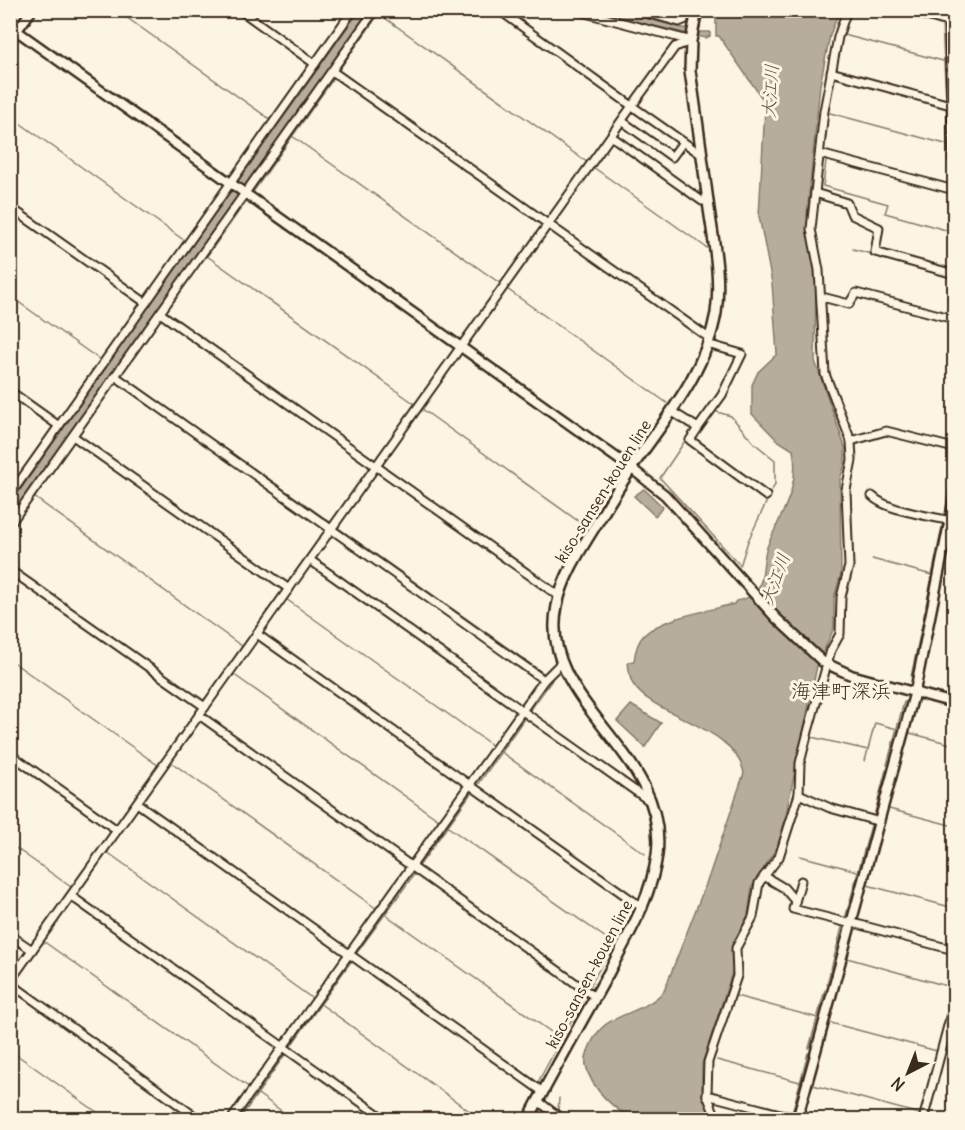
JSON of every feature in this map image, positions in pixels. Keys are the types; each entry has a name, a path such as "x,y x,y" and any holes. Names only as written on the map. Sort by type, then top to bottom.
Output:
{"main road":[{"name":"kiso-sansen-kouen line","path":"528,1119 643,908 657,853 657,829 651,802 633,764 586,704 561,663 555,634 559,596 584,544 696,372 716,314 718,290 690,71 697,10"}],"street":[{"path":"10,40 14,29 32,10"},
{"path":"240,10 315,64"},
{"path":"10,495 353,10"},
{"path":"10,524 375,10"},
{"path":"499,10 702,155"},
{"path":"574,10 693,32"},
{"path":"636,10 679,22 684,20"},
{"path":"649,10 684,20 693,32"},
{"path":"717,1119 707,1095 708,1062 737,976 736,948 753,917 755,895 764,876 779,857 799,794 800,763 825,663 840,634 841,597 849,566 846,490 852,460 850,441 825,374 822,297 811,229 831,72 838,37 847,10"},
{"path":"906,10 951,23"},
{"path":"949,10 954,160"},
{"path":"14,29 632,468 665,495 789,631 825,663 850,675 954,703"},
{"path":"200,1119 10,982 611,136 675,47 693,32"},
{"path":"332,71 708,341 742,354 722,395 690,440 766,496"},
{"path":"831,72 953,105"},
{"path":"622,121 672,157 683,142"},
{"path":"611,136 702,201 708,201"},
{"path":"820,154 954,190"},
{"path":"815,193 847,203 852,215 879,228 875,252 954,274"},
{"path":"10,207 146,303"},
{"path":"822,297 849,304 856,293 954,319"},
{"path":"160,313 559,596"},
{"path":"117,373 544,680"},
{"path":"10,390 59,426"},
{"path":"671,411 698,428"},
{"path":"850,441 886,431 954,448"},
{"path":"73,436 289,589"},
{"path":"872,496 878,501 909,511 952,520"},
{"path":"707,1095 799,1119 915,691 952,520 954,499"},
{"path":"310,560 651,802"},
{"path":"10,570 205,707"},
{"path":"257,634 643,908"},
{"path":"231,1119 286,1049 526,713 544,680 561,663"},
{"path":"199,715 595,997"},
{"path":"10,754 117,830"},
{"path":"799,794 830,808 880,822"},
{"path":"137,803 541,1096 563,1119"},
{"path":"764,876 784,888 795,901"},
{"path":"801,881 793,909 954,950"},
{"path":"71,896 386,1119"},
{"path":"10,935 32,950"},
{"path":"923,1119 954,1004"},
{"path":"10,1114 18,1119"}],"water":[{"path":"359,11 369,11 11,515 11,503 107,366 105,365 108,364"},
{"path":"590,11 617,11 699,32 710,32 710,36 706,38"},
{"name":"大江川","path":"716,11 839,11 830,35 820,85 807,215 816,274 815,361 845,447 845,464 840,479 841,574 834,598 834,628 817,666 780,843 752,887 748,915 732,950 733,970 702,1064 702,1087 711,1119 654,1121 638,1119 613,1106 598,1090 588,1073 586,1057 594,1038 605,1025 648,1004 664,991 709,876 744,773 737,757 725,743 710,732 657,705 643,695 632,682 628,662 634,661 640,641 652,629 687,615 734,604 754,593 761,581 767,547 792,489 795,463 793,450 777,440 752,414 752,385 758,372 777,354 772,283 759,216 765,108 764,101 719,36 716,36"},
{"path":"644,489 663,507 655,516 634,496"},
{"path":"631,705 661,723 645,747 617,721"}],"waterway":[{"path":"14,25 25,10"},
{"path":"116,10 271,120"},
{"path":"380,10 378,13 588,163"},
{"path":"563,10 573,13"},
{"path":"670,10 685,15"},
{"path":"942,18 943,10"},
{"path":"338,71 379,14"},
{"path":"942,24 946,100"},
{"path":"844,35 943,61"},
{"path":"251,148 308,68"},
{"path":"253,192 335,76"},
{"path":"947,108 951,185"},
{"path":"830,113 949,145"},
{"path":"10,116 185,241"},
{"path":"292,136 501,284"},
{"path":"230,177 249,150"},
{"path":"826,161 823,186 888,204 885,213 953,232"},
{"path":"593,167 707,248"},
{"path":"145,298 225,185"},
{"path":"247,200 207,256 415,404"},
{"path":"951,232 953,270"},
{"path":"853,249 875,255"},
{"path":"953,276 954,315"},
{"path":"507,289 667,403"},
{"path":"10,296 100,360"},
{"path":"58,420 141,303"},
{"path":"121,375 333,524"},
{"path":"78,435 118,380"},
{"path":"708,408 718,394"},
{"path":"422,409 585,526"},
{"path":"680,412 684,415"},
{"path":"717,412 731,416 754,443 775,460 775,484 748,541 740,566"},
{"path":"10,487 53,427"},
{"path":"886,427 932,439"},
{"path":"954,437 954,444"},
{"path":"687,438 660,478 740,565"},
{"path":"74,441 34,497 243,647"},
{"path":"945,516 953,451"},
{"path":"926,606 943,522"},
{"path":"337,527 546,675"},
{"path":"872,559 932,575"},
{"path":"286,599 493,746"},
{"path":"911,677 925,611"},
{"path":"10,660 159,766"},
{"path":"233,674 440,821"},
{"path":"529,712 552,680 550,678"},
{"path":"887,765 904,702"},
{"path":"531,712 638,788"},
{"path":"477,786 526,716"},
{"path":"865,761 875,723 897,729"},
{"path":"910,733 954,745"},
{"path":"811,737 868,750"},
{"path":"501,752 645,854"},
{"path":"171,762 377,909"},
{"path":"874,816 886,770"},
{"path":"417,869 474,789"},
{"path":"889,809 954,826"},
{"path":"845,919 872,822"},
{"path":"448,827 613,943 589,988"},
{"path":"10,844 71,887"},
{"path":"107,852 313,999"},
{"path":"800,856 857,871"},
{"path":"356,954 415,873"},
{"path":"867,885 954,908"},
{"path":"386,915 561,1039"},
{"path":"827,984 843,924"},
{"path":"43,941 250,1088"},
{"path":"847,958 954,988"},
{"path":"290,1047 352,960"},
{"path":"809,1048 825,990"},
{"path":"952,1000 954,992"},
{"path":"537,1084 585,995"},
{"path":"736,996 818,1018"},
{"path":"322,1005 482,1120"},
{"path":"831,1023 937,1051"},
{"path":"10,1050 108,1120"},
{"path":"239,1120 286,1053"},
{"path":"792,1113 808,1053"},
{"path":"945,1053 954,1056"},
{"path":"717,1060 800,1082"},
{"path":"813,1085 920,1114"},
{"path":"919,1120 928,1085"},
{"path":"258,1094 294,1120"},
{"path":"558,1111 559,1098"}],"district":[{"name":"海津町深浜","path":"841,690"}]}
